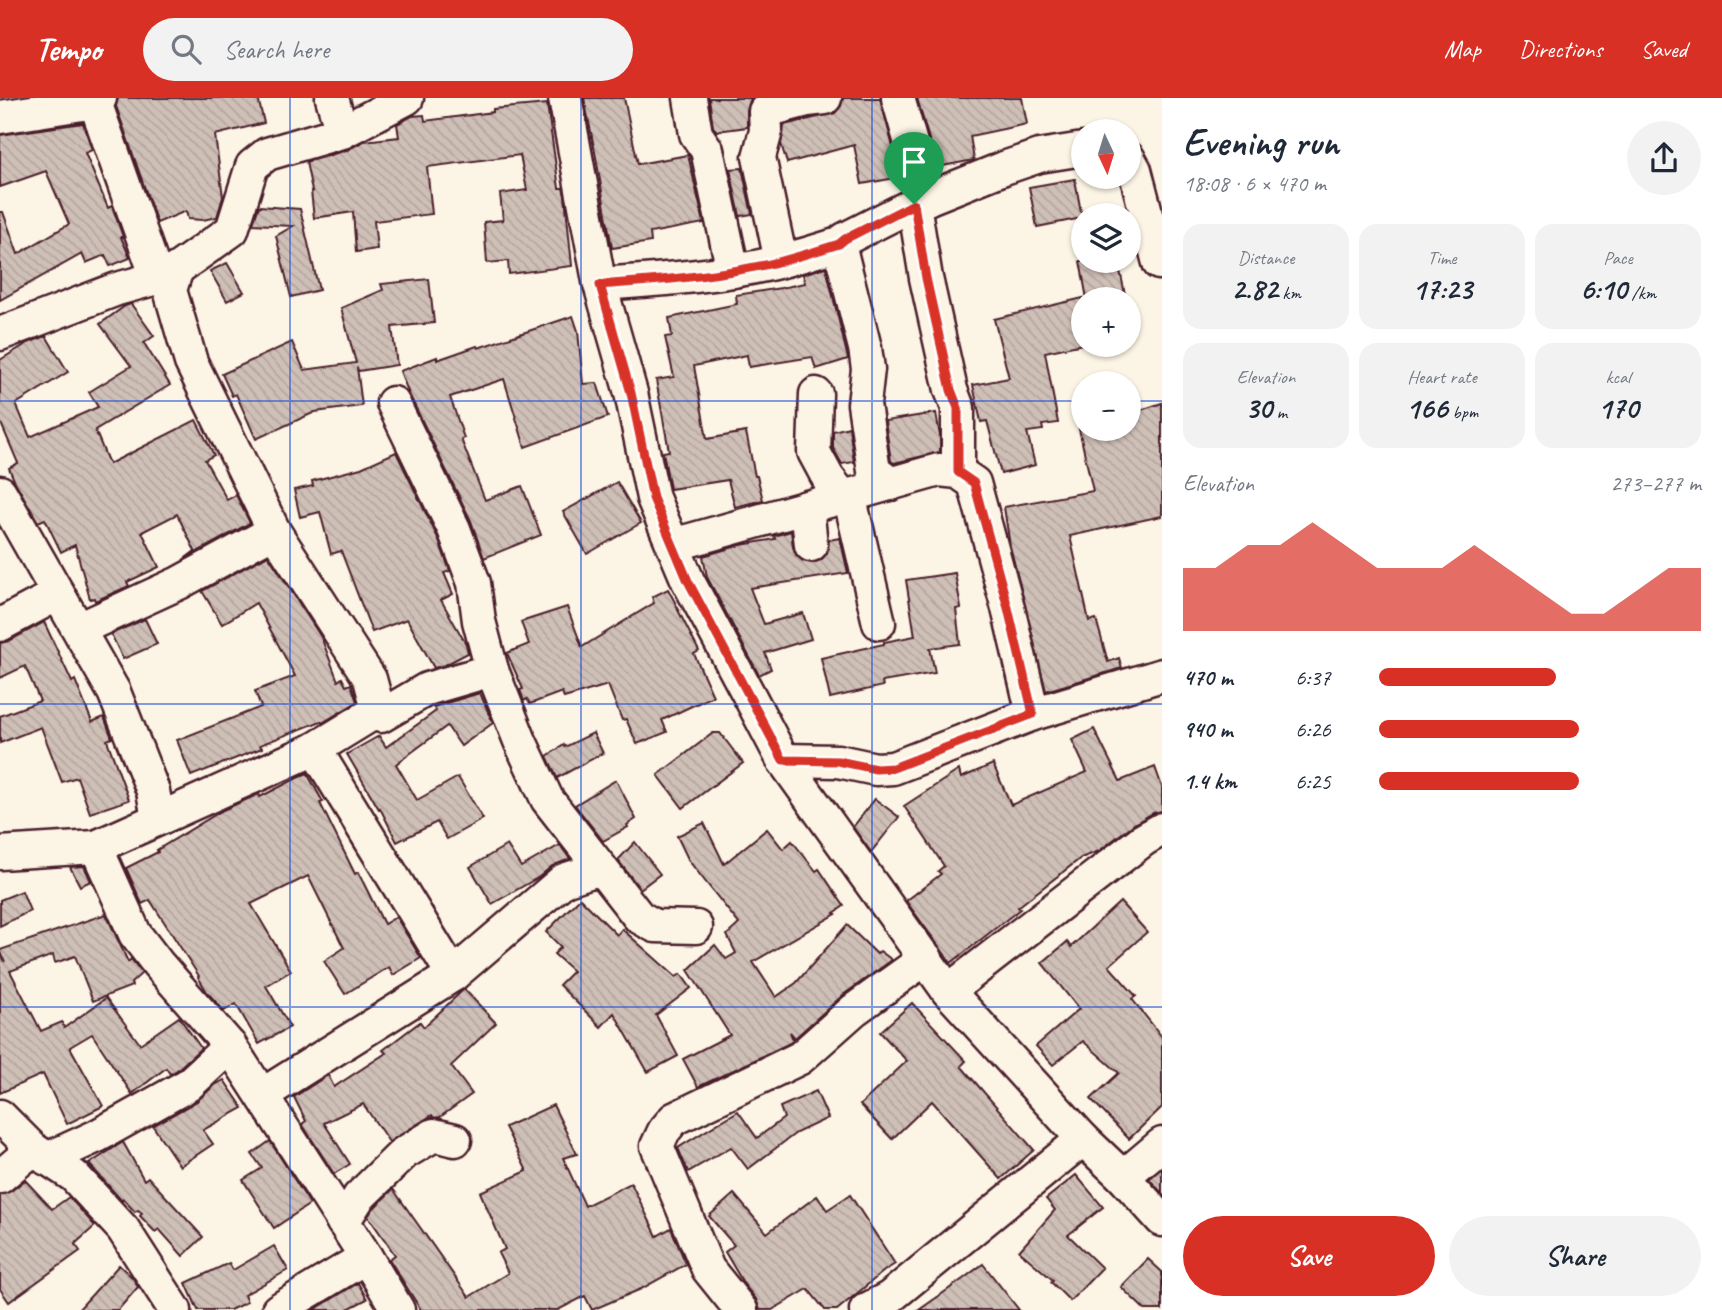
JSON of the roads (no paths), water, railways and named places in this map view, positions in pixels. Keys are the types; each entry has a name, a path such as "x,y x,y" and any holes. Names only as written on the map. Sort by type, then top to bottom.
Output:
{"street":[{"path":"332,98 342,132"},
{"path":"0,334 117,289 167,274 232,230 252,166 267,154 342,132 407,98"},
{"path":"565,98 600,285 631,393 653,498 688,581 783,760 948,990 1083,1139 1123,1177 1162,1220"},
{"path":"690,98 696,134 707,150 733,271"},
{"path":"781,261 759,157 766,131 765,111 825,98"},
{"path":"898,98 920,202 926,278 951,390 958,408 958,472"},
{"path":"0,117 98,100 167,274 191,362 274,531 370,679 377,711 381,716 427,689 492,670"},
{"path":"600,285 733,271 781,261 839,244 920,202 1004,168 1039,156 1071,151"},
{"path":"1140,189 1161,266"},
{"path":"839,244 865,348 868,369 864,404 874,471 891,484"},
{"path":"817,394 814,452 828,478 846,496 879,623"},
{"path":"393,403 454,529 474,583 479,621 492,670 547,799 639,917 655,926 696,927"},
{"path":"673,545 939,470 958,472 974,483 1033,714"},
{"path":"0,492 114,692 153,791 158,818"},
{"path":"807,507 811,545"},
{"path":"79,629 179,583 274,531"},
{"path":"0,625 58,594"},
{"path":"783,760 838,761 876,769 893,768 1033,714 1162,675"},
{"path":"0,853 96,847 315,749 377,711"},
{"path":"315,749 453,975"},
{"path":"948,990 1143,840 1162,829"},
{"path":"96,847 135,934 230,1046 398,1310"},
{"path":"262,1095 453,975 564,880 601,868"},
{"path":"741,1310 708,1269 657,1146 664,1131 674,1119 800,1058 854,1010 926,958"},
{"path":"0,1177 40,1154 97,1136 188,1085 230,1046"},
{"path":"0,1116 40,1154 74,1176 123,1229 175,1310"},
{"path":"343,1222 359,1197 404,1153 434,1135 455,1140"},
{"path":"882,1306 1083,1139"},
{"path":"1123,1177 1162,1144"},
{"path":"278,1310 366,1257"}]}
